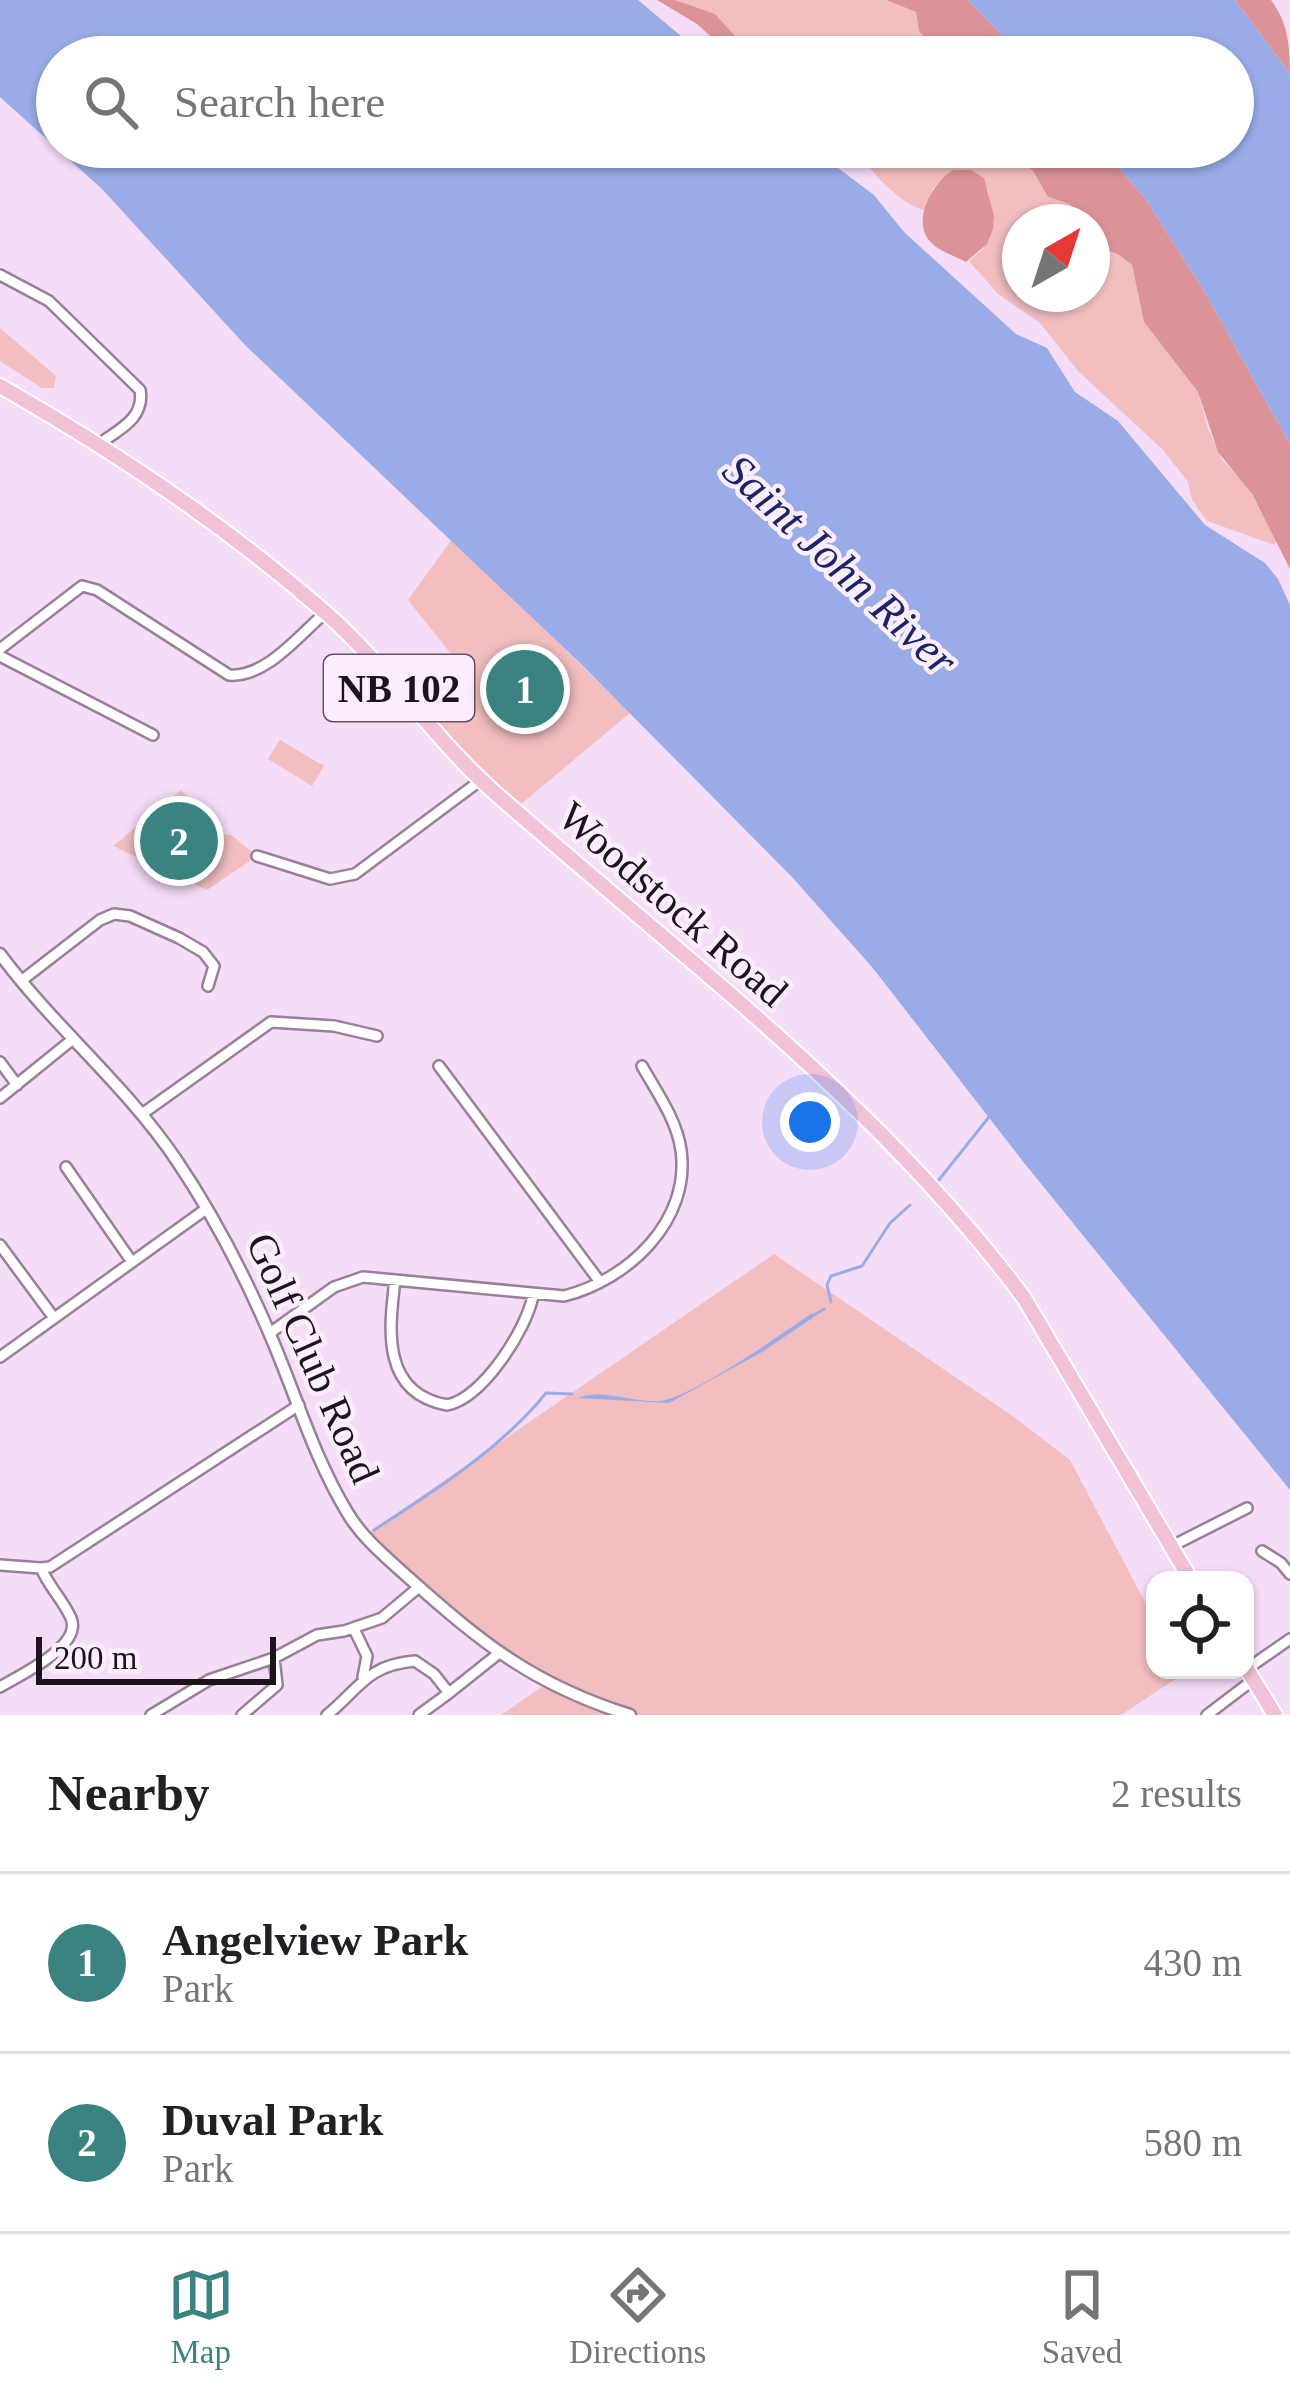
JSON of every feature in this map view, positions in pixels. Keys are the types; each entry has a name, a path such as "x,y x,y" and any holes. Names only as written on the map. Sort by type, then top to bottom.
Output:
{"main road":[{"name":"Woodstock Road","path":"0,386 99,444 326,613 370,655 481,780 859,1112 992,1255 1024,1298 1185,1571"},
{"path":"1252,1679 1275,1715"}],"street":[{"path":"0,275 49,301 140,390 136,416 99,444"},
{"path":"153,735 0,652 82,586 97,590 230,675 245,676 263,667 326,613"},
{"path":"256,856 330,880 355,874 481,780"},
{"path":"11,972 100,920 122,914 203,952 214,966 208,986"},
{"name":"Golf Club Road","path":"0,954 11,972 142,1114 206,1209 270,1333 347,1514 359,1531 498,1654 565,1692 630,1715"},
{"path":"142,1114 271,1022 334,1025 377,1036"},
{"path":"0,1098 73,1039"},
{"path":"0,1063 17,1085"},
{"path":"439,1066 600,1282"},
{"path":"270,1333 334,1286 363,1277 533,1296 590,1290 656,1238 672,1211 681,1178 681,1149 671,1120 642,1066"},
{"path":"65,1167 133,1262"},
{"path":"0,1357 206,1209"},
{"path":"0,1245 54,1318"},
{"path":"395,1280 389,1334 394,1359 417,1392 447,1405 465,1398 513,1343 533,1296"},
{"path":"0,1564 50,1567 299,1405"},
{"path":"1170,1547 1247,1508"},
{"path":"1262,1551 1290,1574"},
{"path":"0,1687 62,1648 73,1634 73,1621 41,1568"},
{"path":"151,1715 209,1681 274,1658 316,1635 382,1618 419,1587"},
{"path":"354,1628 367,1656 364,1677"},
{"path":"1254,1667 1290,1640"},
{"path":"419,1715 498,1654"},
{"path":"242,1715 277,1685 274,1658"},
{"path":"327,1715 364,1677 385,1666 415,1660 434,1673 448,1693"},
{"path":"1207,1715 1241,1679"}],"shaded area":[{"path":"657,0 675,0 715,14 735,36 710,36"},
{"path":"675,0 886,0 916,12 924,36 734,36 715,15"},
{"path":"886,0 968,0 1003,36 924,36 916,12"},
{"path":"1235,0 1271,0 1287,35 1290,74"},
{"path":"870,168 1029,168 1048,197 1070,204 1002,204 1002,297 969,261 983,249 993,229 988,189 953,170 933,188 925,210 892,191"},
{"path":"1029,168 1119,168 1146,200 1203,289 1290,444 1290,569 1252,494 1218,452 1198,392 1144,322 1132,265 1110,251 1110,204 1070,204 1048,197"},
{"path":"953,170 971,170 984,178 994,216 987,244 966,262 934,245 923,227 928,199"},
{"path":"1110,251 1132,265 1144,322 1198,392 1223,461 1245,483 1275,545 1207,521 1192,500 1188,482 1164,451 1078,371 1040,323 1024,312 1110,312"},
{"path":"0,328 56,376 54,388 42,388 0,361"},
{"path":"452,539 630,713 514,810 425,718 460,665 408,600"},
{"path":"280,740 324,766 312,786 268,759"},
{"path":"181,790 223,834 257,856 207,890 113,846"},
{"path":"774,1254 1070,1460 1146,1604 1146,1679 1175,1679 1121,1715 501,1715 546,1684 524,1672 365,1535"}],"water":[{"path":"0,0 638,0 681,36 36,36 36,129 0,97"},
{"path":"968,0 1235,0 1290,74 1290,444 1203,289 1146,200 1119,168 1254,168 1254,36 1003,36"},
{"name":"Saint John River","path":"79,168 838,168 874,195 904,232 1016,334 1047,348 1075,392 1118,421 1205,525 1265,563 1290,605 1290,1490 872,967 792,877 583,666 246,346"},
{"path":"812,1313 814,1317 762,1352 669,1403 578,1398 597,1395 659,1401 674,1397 736,1364"}],"waterway":[{"path":"938,1181 989,1117"},
{"path":"831,1302 827,1285 831,1276 862,1266 890,1223 910,1205"},
{"path":"814,1315 824,1309"},
{"path":"374,1530 488,1450 546,1393 572,1394"}],"place":[{"name":"Angelview Park","path":"525,689"},
{"name":"Duval Park","path":"179,841"}]}
